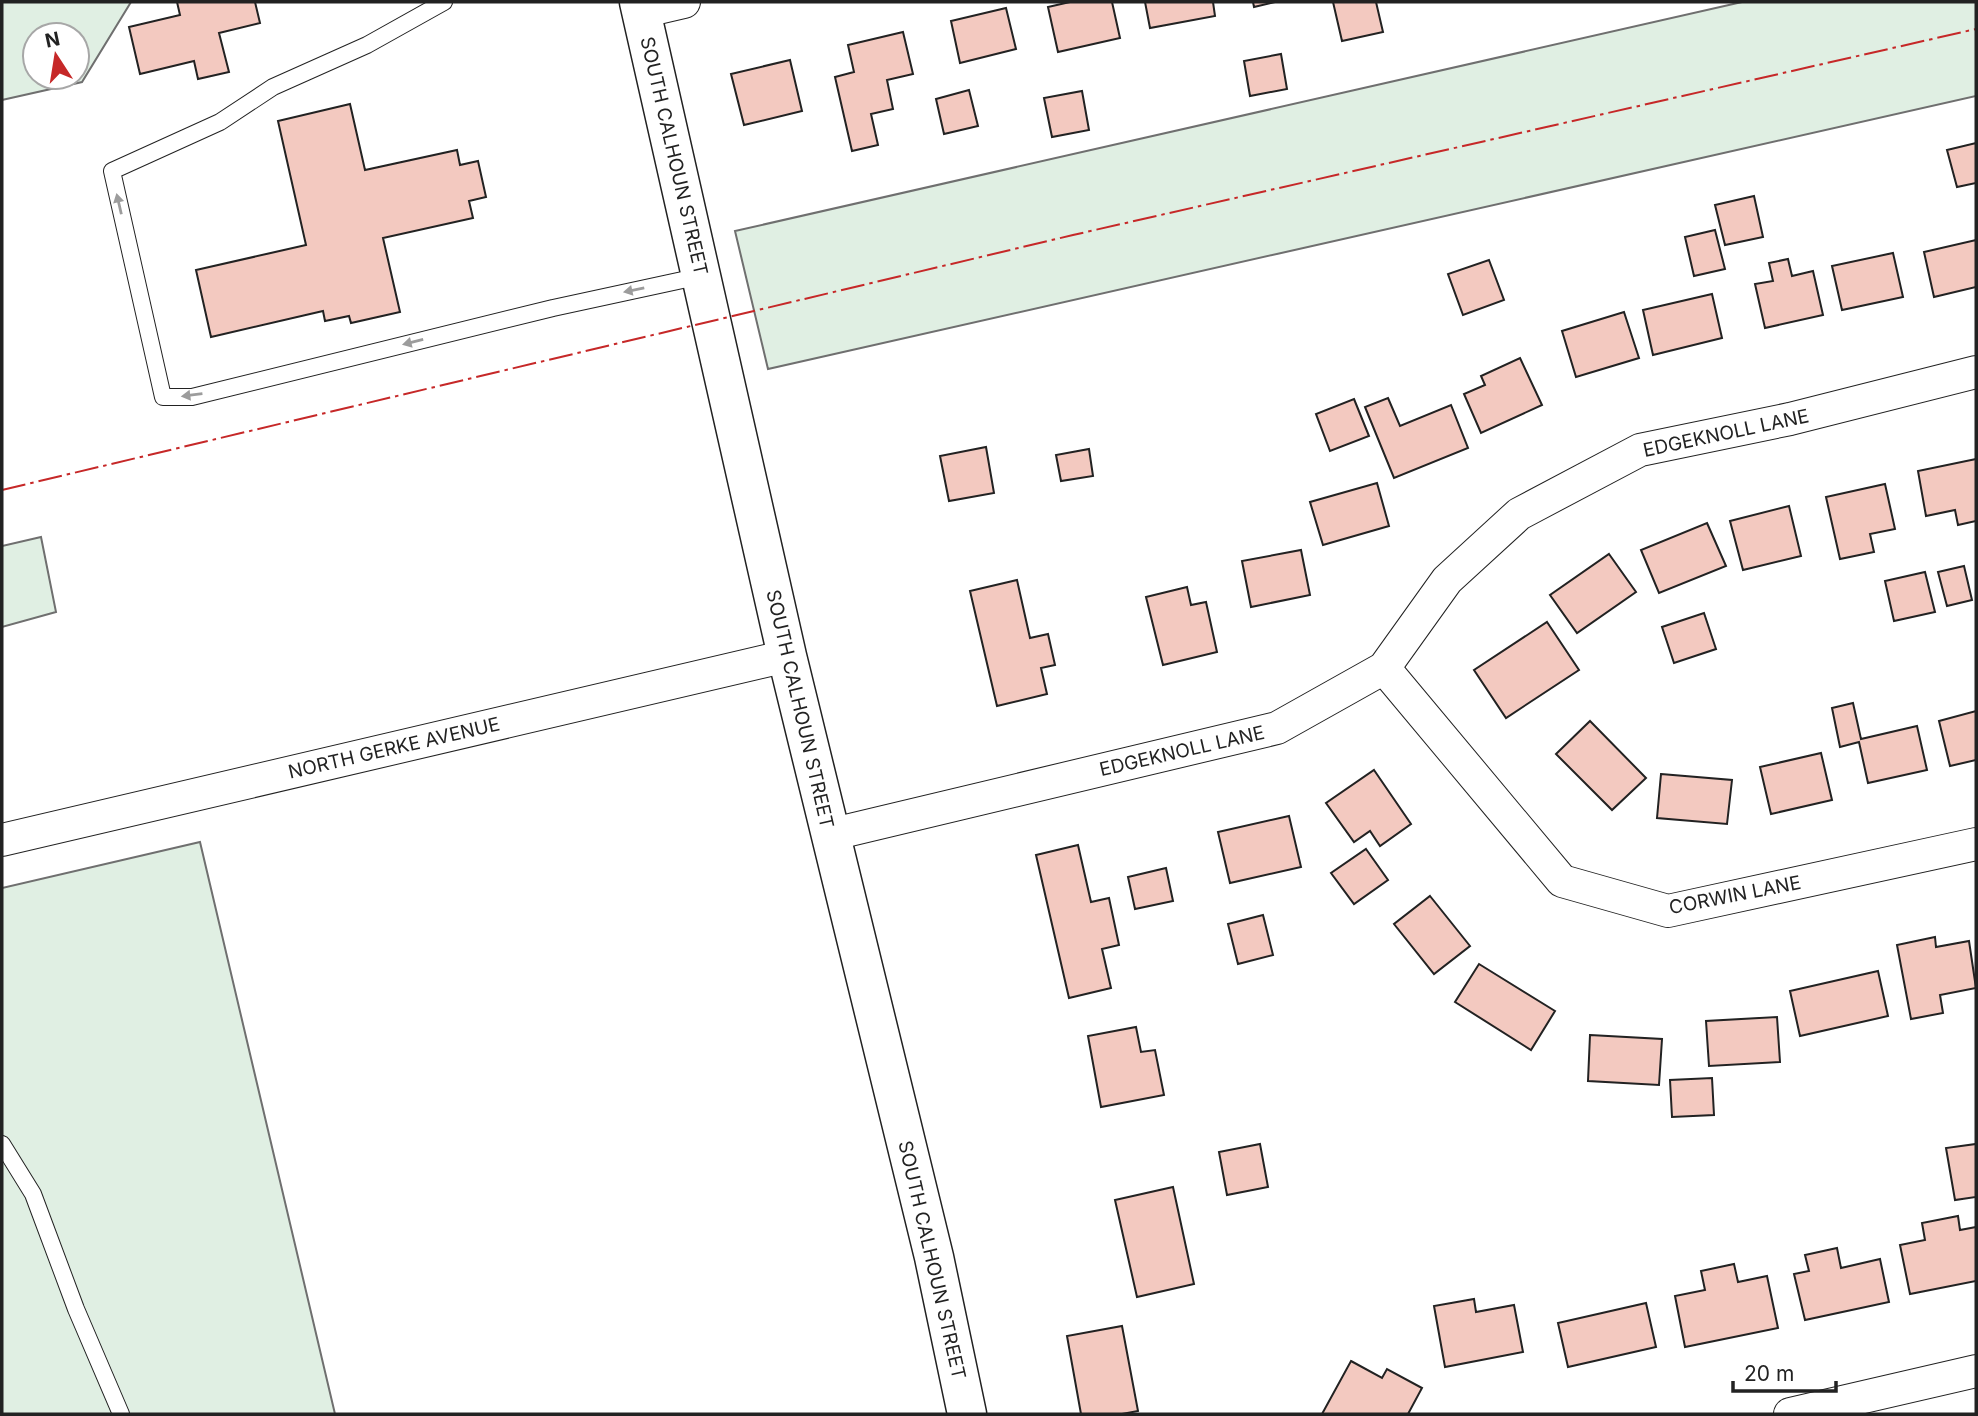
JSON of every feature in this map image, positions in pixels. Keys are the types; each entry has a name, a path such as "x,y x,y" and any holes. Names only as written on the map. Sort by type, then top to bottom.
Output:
{"street":[{"path":"640,7 684,2"},
{"name":"SOUTH CALHOUN STREET","path":"640,7 787,656 934,1257 967,1414"},
{"name":"EDGEKNOLL LANE","path":"829,835 1278,729 1384,668 1447,580 1519,514 1640,450 1790,419 1976,372"},
{"name":"NORTH GERKE AVENUE","path":"2,840 787,656"},
{"name":"CORWIN LANE","path":"1384,668 1562,881 1668,911 1976,844"},
{"path":"1790,1414 1976,1371"}],"lane":[{"path":"444,2 368,45 273,87 220,122 111,171 163,397 192,397 553,308 701,276"},
{"path":"2,1144 33,1194 76,1309 121,1414"}],"green space":[{"path":"2,2 131,2 91,67 91,21 21,21 21,91 42,91 2,100"},
{"path":"1742,2 1976,2 1976,96 768,369 735,231"},
{"path":"41,537 56,612 2,627 2,546"},
{"path":"200,842 335,1414 2,1414 2,888"}],"building":[{"path":"177,2 255,2 260,23 219,33 229,72 198,79 194,61 140,74 129,27 180,15"},
{"path":"1070,2 1112,2 1120,38 1058,52 1048,7"},
{"path":"1145,2 1213,2 1215,16 1150,28"},
{"path":"1253,2 1275,2 1254,7"},
{"path":"1333,2 1376,2 1383,32 1342,41"},
{"path":"1006,8 1016,49 960,63 951,21"},
{"path":"903,32 913,74 887,80 893,109 871,114 878,145 852,151 835,77 854,72 848,45"},
{"path":"1281,54 1287,89 1250,96 1244,61"},
{"path":"790,60 802,111 744,125 731,74"},
{"path":"969,90 978,126 944,134 936,99"},
{"path":"1082,91 1089,130 1052,137 1044,98"},
{"path":"350,104 365,170 457,150 460,165 478,161 486,197 469,201 473,218 383,238 400,312 351,323 349,316 325,321 323,311 211,337 196,270 306,245 278,121"},
{"path":"1976,143 1976,183 1957,187 1947,150"},
{"path":"1754,196 1763,237 1725,245 1715,205"},
{"path":"1715,230 1725,269 1694,276 1685,237"},
{"path":"1976,240 1976,287 1934,297 1924,252"},
{"path":"1893,253 1903,297 1842,310 1832,266"},
{"path":"1788,259 1792,276 1813,271 1823,315 1765,328 1755,284 1773,281 1769,263"},
{"path":"1489,260 1504,300 1463,315 1448,274"},
{"path":"1712,294 1722,338 1653,355 1643,310"},
{"path":"1624,312 1639,358 1576,377 1562,331"},
{"path":"1520,358 1542,405 1481,433 1464,394 1485,385 1481,376"},
{"path":"1388,398 1400,426 1451,405 1468,448 1394,478 1365,407"},
{"path":"1354,399 1369,436 1330,451 1316,414"},
{"path":"986,447 994,493 949,501 940,456"},
{"path":"1089,449 1093,476 1061,481 1056,455"},
{"path":"1976,459 1976,521 1958,525 1955,510 1926,516 1918,471"},
{"path":"1377,483 1389,526 1323,545 1310,502"},
{"path":"1885,484 1895,529 1870,534 1874,552 1840,559 1826,497"},
{"path":"1789,506 1801,556 1743,570 1730,521"},
{"path":"1707,523 1726,566 1659,593 1641,550"},
{"path":"1301,550 1310,595 1251,607 1242,561"},
{"path":"1609,554 1636,592 1577,633 1550,595"},
{"path":"1964,566 1972,600 1947,606 1938,572"},
{"path":"1925,572 1935,612 1894,621 1885,581"},
{"path":"1017,580 1030,638 1048,634 1055,665 1041,668 1047,694 997,706 970,591"},
{"path":"1187,587 1191,605 1206,602 1217,652 1163,665 1146,597"},
{"path":"1704,613 1716,649 1674,663 1662,627"},
{"path":"1547,622 1579,670 1506,718 1474,670"},
{"path":"1853,703 1861,739 1917,726 1927,770 1868,783 1859,742 1840,747 1832,708"},
{"path":"1976,711 1976,760 1950,766 1939,721"},
{"path":"1590,721 1646,778 1612,810 1556,754"},
{"path":"1821,753 1832,800 1771,814 1760,767"},
{"path":"1374,770 1411,824 1380,846 1370,831 1354,842 1326,803"},
{"path":"1661,774 1732,780 1727,824 1657,818"},
{"path":"1289,816 1301,867 1230,883 1218,832"},
{"path":"1078,845 1091,902 1109,898 1119,945 1102,949 1111,988 1069,998 1036,855"},
{"path":"1366,849 1388,880 1354,904 1331,873"},
{"path":"1166,868 1173,901 1135,909 1128,877"},
{"path":"1430,896 1470,946 1434,974 1394,924"},
{"path":"1263,915 1273,955 1238,964 1228,924"},
{"path":"1935,937 1936,947 1969,941 1976,988 1940,995 1943,1013 1911,1019 1897,945"},
{"path":"1479,964 1555,1011 1531,1050 1455,1002"},
{"path":"1878,971 1888,1016 1800,1036 1790,991"},
{"path":"1777,1017 1780,1062 1709,1066 1706,1021"},
{"path":"1136,1027 1141,1052 1155,1050 1164,1095 1101,1107 1088,1036"},
{"path":"1590,1035 1662,1039 1659,1085 1588,1081"},
{"path":"1712,1078 1714,1115 1672,1117 1670,1080"},
{"path":"1260,1144 1268,1187 1227,1195 1219,1152"},
{"path":"1976,1144 1976,1197 1955,1200 1946,1148"},
{"path":"1173,1187 1194,1284 1137,1297 1115,1200"},
{"path":"1958,1216 1960,1230 1976,1227 1976,1281 1910,1294 1900,1245 1925,1240 1922,1223"},
{"path":"1837,1248 1841,1268 1880,1259 1889,1302 1805,1320 1794,1274 1809,1271 1805,1255"},
{"path":"1734,1264 1738,1282 1767,1276 1778,1328 1685,1347 1675,1296 1705,1290 1701,1271"},
{"path":"1474,1299 1476,1312 1514,1305 1523,1352 1445,1367 1434,1306"},
{"path":"1646,1303 1656,1347 1568,1367 1558,1323"},
{"path":"1122,1326 1138,1411 1122,1414 1081,1414 1067,1336"},
{"path":"1351,1361 1382,1378 1387,1369 1422,1388 1408,1414 1322,1414"}],"power":[{"path":"2,490 1073,235 1976,29"}]}
